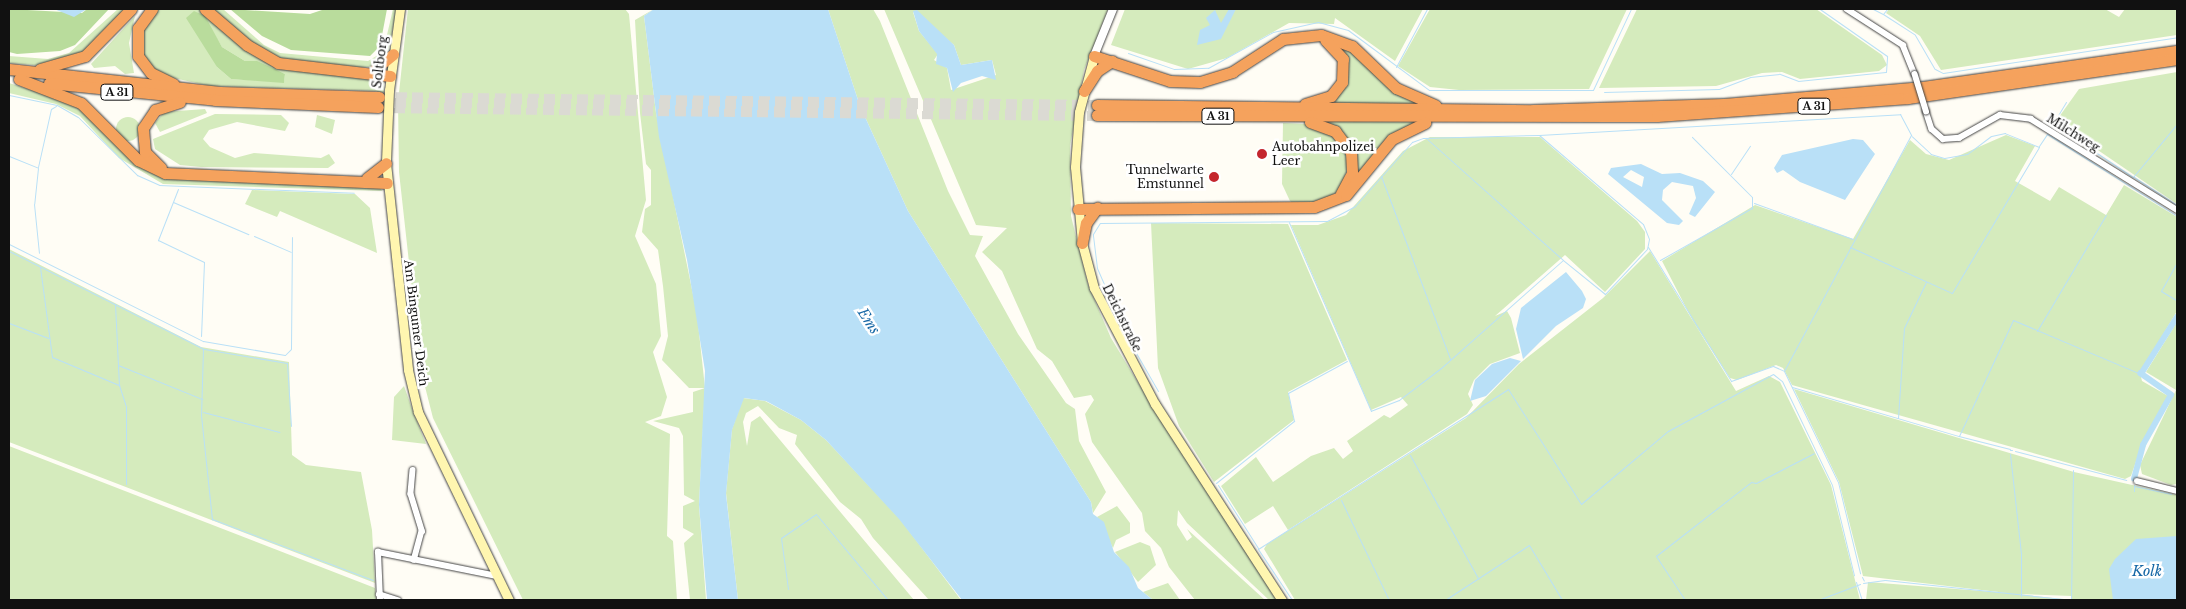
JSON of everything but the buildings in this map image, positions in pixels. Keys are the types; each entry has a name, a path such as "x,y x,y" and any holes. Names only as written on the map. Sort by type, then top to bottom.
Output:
{"highway":[{"path":"9,67 39,69 73,62 85,56 132,9"},
{"path":"152,9 136,35 145,68 173,84 218,96"},
{"path":"205,9 247,45 278,63 391,74"},
{"path":"1094,56 1170,81 1200,82 1232,72 1283,40 1308,36 1339,40 1407,95 1454,114"},
{"path":"1266,108 1313,103 1340,88 1344,71 1340,53 1327,41 1308,36"},
{"name":"A 31","path":"2177,51 2003,78 1815,97 1610,109 1454,114 1294,117 1097,110 1266,108 1454,114 1657,116 1814,106 2003,86 2177,59"},
{"path":"376,68 393,54"},
{"path":"1084,91 1097,72 1112,61"},
{"name":"A 31","path":"9,67 218,96"},
{"path":"356,71 376,68 391,74"},
{"path":"14,78 72,98 97,116 138,160 165,173 387,181"},
{"name":"A 31","path":"14,78 218,96 379,102"},
{"path":"182,175 149,158 142,140 144,125 155,110 168,103 218,96"},
{"path":"1078,209 1272,209 1330,203 1360,183 1386,145 1403,130 1454,114"},
{"path":"1294,117 1328,127 1351,152 1349,183 1330,203"},
{"path":"363,179 386,163"},
{"path":"1082,243 1086,223 1097,208"}],"main road":[{"name":"Soltborg","path":"387,118 393,54 400,9"},
{"name":"Deichstraße","path":"1094,56 1084,91 1076,141 1078,209 1082,243 1094,288 1116,338 1282,600"},
{"name":"Am Bingumer Deich","path":"387,118 387,181 413,396 509,600"}],"street":[{"name":"Deichstraße","path":"1094,56 1113,9"},
{"name":"Milchweg","path":"1847,9 1903,45 1915,74 1932,129 1943,139 1959,138 2000,115 2032,119 2177,210"},
{"path":"413,470 411,494 422,531 414,560"},
{"path":"2137,481 2177,491"},
{"path":"398,600 379,597 378,552 497,576"}],"green space":[{"path":"9,9 82,13 87,9 109,9 75,45 60,51 17,54 9,52"},
{"path":"118,9 129,9 91,49 45,66 9,63 9,56 48,59 69,53"},
{"path":"158,9 199,9 253,53 384,80 384,114 377,91 210,86 160,75 144,60 140,35","holes":["204,17 222,47 245,61 285,74 284,82 231,79 217,67"]},
{"path":"211,9 223,9 264,45 280,53 368,61 383,52 393,9 397,9 388,52 371,67 356,67 292,63 261,51"},
{"path":"230,9 310,14 325,9 387,9 380,46 370,56 291,50 262,36"},
{"path":"408,9 625,9 629,14 646,200 635,236 656,284 661,336 653,352 667,397 661,416 645,422 670,434 667,536 673,541 677,600 523,600 433,418 421,371 399,172 398,102"},
{"path":"654,9 644,16 656,113 697,314 705,388 689,388 662,360 668,336 658,250 642,232 645,209 651,205 651,170 646,164 640,113 635,20"},
{"path":"828,9 873,9 880,21 948,191 970,235 983,236 975,256 1018,334 1066,403 1075,409 1079,441 1106,492 1093,513 1091,502 908,211 860,106"},
{"path":"884,9 1108,9 1084,70 1070,146 1071,216 1088,285 1111,338 1143,391 1278,600 1269,600 1187,523 1178,510 1177,525 1187,541 1192,537 1187,529 1265,600 1195,600 1169,567 1161,548 1145,531 1142,513 1092,442 1085,414 1094,400 1091,395 1074,398 1052,361 1037,349 1002,271 982,252 1007,228 976,225","holes":["913,12 954,45 961,65 992,60 996,75 951,90 947,68 934,60 938,54 919,31"]},
{"path":"1125,9 1423,9 1395,61 1335,18 1334,24 1289,23 1227,58 1188,69 1111,45"},
{"path":"1430,9 1627,9 1589,89 1459,90 1430,87 1398,66"},
{"path":"1637,9 1816,9 1882,55 1887,65 1879,71 1800,79 1782,72 1762,73 1716,86 1599,88"},
{"path":"1889,9 2105,9 2119,17 2125,9 2177,9 2177,35 1941,70 1920,36 1886,13"},
{"path":"194,11 205,16 222,47 245,61 257,61 285,74 284,83 231,79 217,67 186,18"},
{"path":"135,16 129,43 134,73 125,74 115,66 94,68 91,64"},
{"path":"1332,39 1341,42 1422,104 1334,104 1345,79"},
{"path":"2177,72 2177,204 2061,125 2059,117 2079,89"},
{"path":"9,83 75,104 146,169 380,187 382,191 163,184 119,158 80,116 56,104 9,93"},
{"path":"205,109 207,113 160,132 155,123 164,112"},
{"path":"215,114 281,115 289,123 285,131 237,122 209,130 203,139 210,147 235,158 254,153 321,158 329,154 335,163 328,168 201,167 180,165 155,149 153,139"},
{"path":"317,115 335,120 332,134 315,127"},
{"path":"128,117 137,120 140,129 137,138 128,141 119,138 116,129 119,120"},
{"path":"1324,121 1414,122 1357,183 1356,164"},
{"path":"1283,123 1307,124 1340,139 1350,162 1339,191 1323,200 1296,205 1290,201 1282,184"},
{"path":"2006,135 2035,146 2015,181 2050,201 2059,187 2106,215 2124,185 2177,217 2177,311 2140,373 2142,381 2168,396 2142,444 2131,476 2125,479 1792,385 1783,368 1776,365 1737,380 1730,378 1694,323 1662,261 1755,205 1853,239 1910,140 1926,154 1949,160"},
{"path":"1430,137 1540,137 1637,221 1645,232 1645,249 1605,292 1565,255 1495,316 1507,311 1511,318 1520,353 1490,364 1474,380 1468,394 1473,405 1467,414 1288,530 1273,506 1245,524 1221,486 1256,457 1273,482 1311,456 1334,448 1343,459 1353,451 1347,441 1384,415 1390,418 1408,405 1401,397 1371,410 1291,225 1318,225 1346,215 1403,151"},
{"path":"252,190 355,194 370,208 377,253 280,211 277,217 245,204"},
{"path":"1151,223 1288,224 1347,360 1288,392 1294,420 1214,482 1179,426 1158,368"},
{"path":"9,249 201,347 289,362 292,455 306,465 361,472 372,530 375,583 9,442"},
{"path":"1650,251 1736,391 1769,376 1780,382 1831,485 1860,600 1295,600 1264,549 1267,544 1466,418 1519,364 1603,298"},
{"path":"2177,322 2177,484 2171,485 2142,474 2140,465 2176,390 2146,372"},
{"path":"404,386 426,444 392,440 394,397"},
{"path":"705,388 699,505 706,600 690,600 684,543 694,534 683,528 683,506 695,501 684,495 683,436 679,428 653,421 693,412 693,392"},
{"path":"1794,389 2074,472 2177,495 2177,600 2072,600 2072,596 2017,594 2071,600 1866,600 1868,582 2007,593 1863,576 1839,482"},
{"path":"743,398 765,401 801,420 826,440 900,519 961,600 929,600 873,538 861,519 840,502 795,444 797,435 779,428 758,406 746,413 743,422 747,446 751,422 760,416 914,600 738,600 726,493 732,429"},
{"path":"9,446 375,588 376,600 9,600"},
{"path":"1117,506 1130,523 1130,533 1116,540 1113,548 1097,517"},
{"path":"1140,542 1150,546 1156,565 1138,582 1115,552"},
{"path":"1168,583 1180,600 1153,600 1143,592"}],"water":[{"path":"54,9 87,9 74,17"},
{"name":"Ems","path":"654,9 828,9 860,106 908,211 1091,502 1093,514 1104,522 1114,552 1129,567 1138,588 1153,600 962,600 899,519 826,440 801,420 766,401 744,398 732,430 726,494 738,600 707,600 699,505 705,371 687,260 659,137 644,16"},
{"path":"1229,9 1236,9 1221,39 1197,45 1200,30 1210,25 1206,18 1215,10 1221,23"},
{"path":"917,10 954,45 961,65 992,60 996,80 982,76 961,83 953,92 947,68 936,64 937,54 919,31 913,11"},
{"path":"1853,139 1863,140 1875,154 1845,200 1800,182 1783,170 1777,173 1774,168 1782,155"},
{"path":"1641,164 1662,174 1680,173 1703,181 1715,192 1695,217 1689,214 1696,198 1693,186 1672,182 1663,190 1662,200 1683,221 1679,225 1667,223 1608,174 1611,168","holes":["1631,170 1644,177 1642,187 1623,177"]},
{"path":"1566,272 1582,291 1586,299 1583,308 1556,326 1523,359 1516,329 1521,308"},
{"path":"1510,358 1521,361 1486,396 1470,401 1475,380 1492,364"},
{"name":"Kolk","path":"2177,536 2177,600 2113,600 2109,569 2115,559 2136,539"}],"waterway":[{"path":"1396,67 1427,9"},
{"path":"1128,53 1174,69 1208,68 1273,32 1318,22 1348,30 1429,90 1593,90 1631,9"},
{"path":"1604,92 1719,89 1750,77 1780,74 1798,81 1886,72 1887,56 1820,9"},
{"path":"1873,9 1883,14 1887,9"},
{"path":"1883,14 1915,35 1935,69 1943,73 2177,37"},
{"path":"9,95 57,105 78,117 137,175 159,185 354,193"},
{"path":"2066,102 2053,124 2133,177 2177,124"},
{"path":"38,167 51,109 56,106"},
{"path":"1539,135 1900,114 1911,135 1784,371"},
{"path":"1850,247 1952,293 2039,147 2005,133 1991,136 1967,154 1944,158 1931,154 1912,136"},
{"path":"2039,146 2047,134 2177,216"},
{"path":"1158,391 1127,337 1097,268 1093,234 1100,223 1327,221 1355,206 1412,142 1423,138 1539,135 1643,224 1649,239 1647,249 1605,294 1563,260 1441,368 1399,400 1371,411 1289,222"},
{"path":"1660,260 1752,208 1752,197 1692,137"},
{"path":"1426,138 1563,260"},
{"path":"1731,174 1750,146"},
{"path":"9,156 38,168 34,204 39,253"},
{"path":"1381,176 1450,359"},
{"path":"2134,177 2177,205"},
{"path":"178,189 158,240 204,262 201,336"},
{"path":"173,202 248,234"},
{"path":"1754,203 1853,239"},
{"path":"2037,331 2106,215"},
{"path":"254,236 291,252"},
{"path":"9,244 203,341 285,355 291,349 292,237"},
{"path":"1648,247 1731,381 1773,366 1784,371 1838,482 1860,573"},
{"path":"9,251 204,349 287,363 291,426"},
{"path":"2176,300 2161,291 2177,262"},
{"path":"40,267 52,357 119,385"},
{"path":"1898,418 1904,328 1926,282"},
{"path":"115,304 119,385 126,407 126,484"},
{"path":"2134,479 2143,445 2171,395 2141,374 2177,317"},
{"path":"2010,449 1959,436 2013,320 2141,374"},
{"path":"9,323 48,338"},
{"path":"203,349 201,415 212,519 373,580"},
{"path":"1216,483 1294,421 1288,393 1347,361"},
{"path":"118,365 202,399"},
{"path":"1292,600 1258,549 1508,389 1581,504 1668,431 1773,374 1782,381 1832,485 1854,575"},
{"path":"1792,387 1959,436"},
{"path":"203,412 279,432"},
{"path":"2015,451 2126,480"},
{"path":"1685,600 1656,556 1751,482 1756,483 1814,453"},
{"path":"2010,454 2021,553 2021,596"},
{"path":"1410,455 1478,578"},
{"path":"1863,583 1885,580 2071,600 2073,470"},
{"path":"1218,485 1258,548"},
{"path":"2134,485 2134,491"},
{"path":"2134,486 2171,494"},
{"path":"1341,500 1389,600"},
{"path":"788,589 781,538 816,514 888,600"},
{"path":"1445,600 1529,545 1562,600"},
{"path":"1862,577 1864,581"},
{"path":"1856,582 1862,600"},
{"path":"1818,600 1860,584"}],"tunnel":[{"path":"379,97 1097,105"},
{"path":"378,107 1097,115"}],"place":[{"name":"Autobahnpolizei Leer","path":"1262,154"},
{"name":"Tunnelwarte Emstunnel","path":"1214,177"}]}
